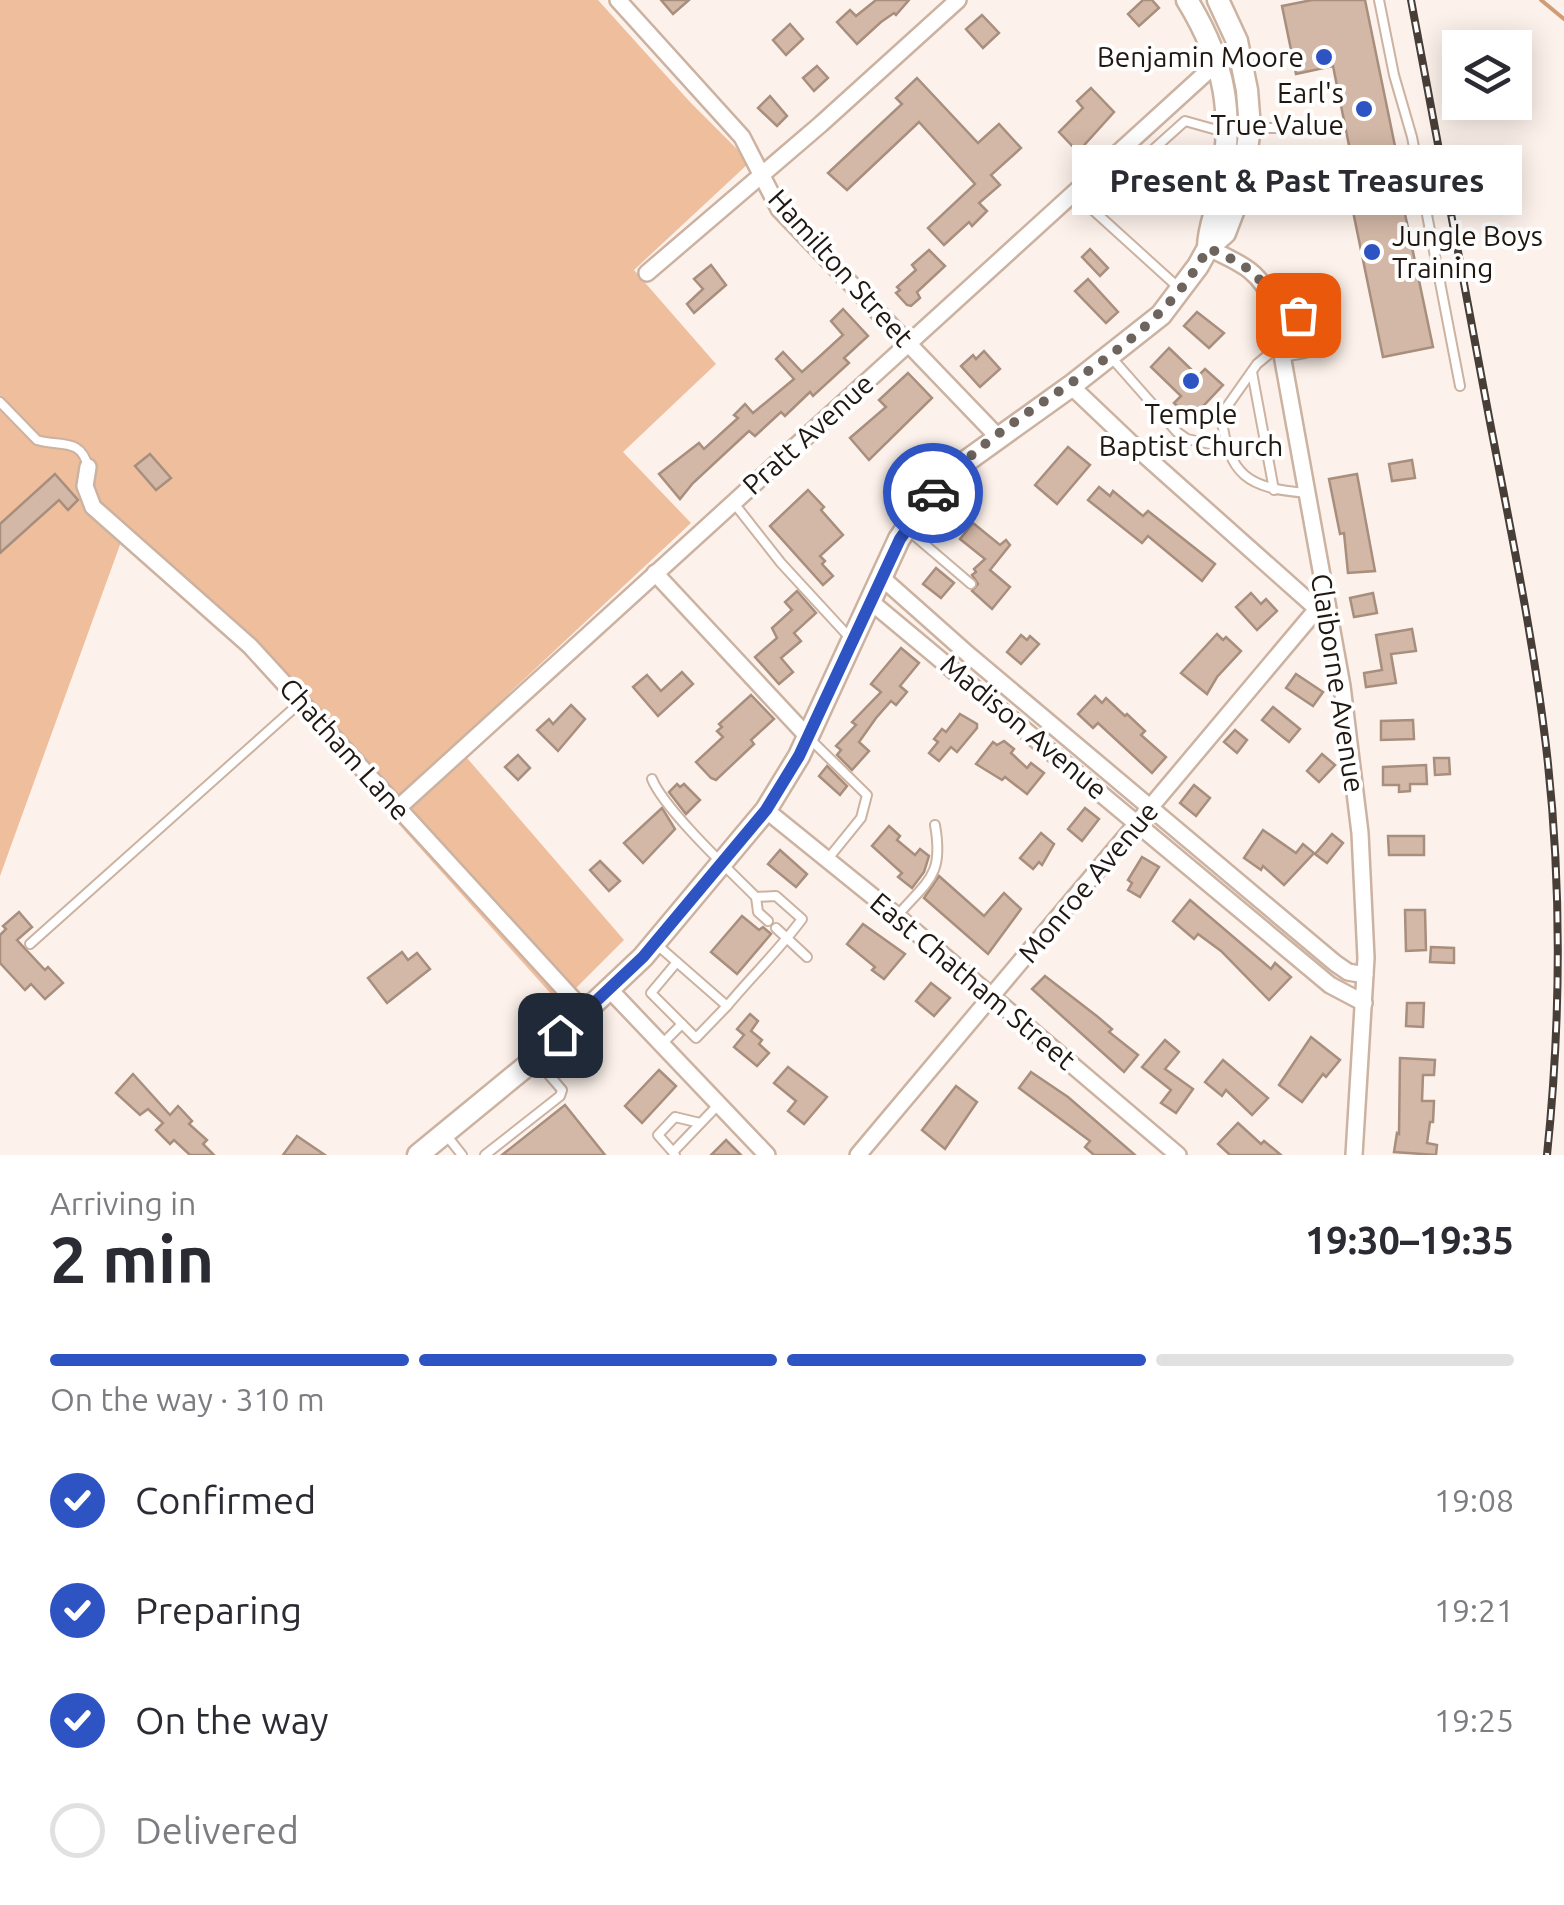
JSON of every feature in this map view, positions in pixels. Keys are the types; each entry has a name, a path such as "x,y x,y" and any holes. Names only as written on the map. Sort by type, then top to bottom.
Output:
{"main road":[{"path":"1187,0 1219,61 1226,132 1220,193 1208,228 1208,248"},
{"path":"418,1155 535,1059 610,990 655,943 766,810 808,737 906,528 944,480 1161,314 1208,248 1225,234 1241,191 1250,128 1237,41 1218,0"}],"street":[{"name":"Hamilton Street","path":"618,0 742,137 779,209 998,437"},
{"path":"647,274 958,0"},
{"name":"Pratt Avenue","path":"398,808 1219,61"},
{"name":"Claiborne Avenue","path":"1208,248 1258,275 1271,298 1330,620 1364,871 1366,975 1354,1155"},
{"path":"1071,386 1330,620"},
{"name":"Chatham Lane","path":"88,467 85,486 90,502 230,627 302,701 585,1012"},
{"path":"655,573 808,737"},
{"name":"Madison Avenue","path":"881,577 1334,963 1348,972 1366,975"},
{"name":"Madison Avenue","path":"870,601 1330,985 1364,1003"},
{"name":"Monroe Avenue","path":"858,1155 1316,608"},
{"name":"East Chatham Street","path":"766,810 897,916 1173,1153"},
{"path":"610,990 767,1155"}],"lane":[{"path":"1379,0 1394,75 1412,136 1460,386"},
{"path":"1213,213 1137,186 1127,173 1185,121 1226,132"},
{"path":"1250,128 1276,128"},
{"path":"1072,192 1181,290"},
{"path":"1276,318 1298,315"},
{"path":"1305,353 1281,351 1252,372 1222,415 1226,448 1239,469 1256,485 1306,493"},
{"path":"1110,356 1177,432 1187,439 1226,448"},
{"path":"1252,372 1274,490"},
{"path":"0,402 38,440 70,443 80,449 88,467"},
{"path":"733,502 781,563 853,641"},
{"path":"906,528 971,584"},
{"path":"30,944 302,701"},
{"path":"808,737 867,795 860,818 827,860"},
{"path":"652,779 756,897 758,912 807,957"},
{"path":"897,916 935,872 940,850 935,825"},
{"path":"677,962 651,993 696,1038 802,919 776,896 756,897"},
{"path":"655,943 727,1006"},
{"path":"661,1045 682,1024"},
{"path":"488,1152 555,1100 562,1090 535,1059"},
{"path":"700,1123 675,1117 658,1135 674,1154 718,1104"},
{"path":"444,1133 462,1155"}],"shaded area":[{"path":"0,0 598,0 750,162 634,270 716,364 623,452 691,523 455,744 624,940 560,1004 247,655 121,542 0,876"}],"building":[{"path":"661,0 689,0 673,14"},
{"path":"876,0 909,0 896,15 881,22 857,44 837,22 850,10 856,16"},
{"path":"1143,0 1152,0 1159,8 1139,26 1128,14"},
{"path":"1312,0 1365,0 1433,347 1383,357 1349,192 1358,190 1333,66 1296,74 1282,6"},
{"path":"982,15 999,33 983,48 966,29"},
{"path":"790,24 803,39 786,55 773,40"},
{"path":"817,66 828,78 814,91 803,78"},
{"path":"917,78 978,143 999,124 1021,148 991,175 1000,185 979,203 987,211 944,245 928,228 975,184 919,122 847,190 828,173 902,104 896,98"},
{"path":"1091,88 1114,112 1078,152 1059,132 1083,108 1077,101"},
{"path":"770,96 787,116 777,126 758,108"},
{"path":"1177,150 1188,151 1187,162 1202,164 1199,186 1168,183 1171,159 1176,160"},
{"path":"1090,249 1108,268 1100,276 1082,257"},
{"path":"929,250 945,266 917,292 920,298 907,305 896,293 900,290 897,287 916,270 912,265"},
{"path":"711,265 726,285 694,313 687,304 703,289 694,279"},
{"path":"1088,279 1118,312 1106,323 1075,291"},
{"path":"843,309 868,336 844,358 849,363 785,416 781,412 755,436 749,431 680,499 659,474 699,443 704,449 738,418 734,415 745,404 753,413 794,379 776,359 783,352 802,372 819,357 843,335 831,321"},
{"path":"1197,312 1224,333 1209,348 1184,326"},
{"name":"Temple Baptist Church","path":"1169,348 1198,376 1205,369 1223,385 1191,419 1174,403 1181,396 1151,367"},
{"path":"984,351 1000,369 980,387 961,366"},
{"path":"908,373 932,398 869,460 850,438 886,407 879,400"},
{"path":"1068,447 1090,465 1057,504 1035,485"},
{"path":"150,454 171,478 156,490 135,466"},
{"path":"1412,460 1415,478 1392,481 1389,464"},
{"path":"55,474 78,500 68,510 59,500 0,553 0,524"},
{"path":"1357,474 1375,571 1348,573 1344,533 1340,534 1329,479"},
{"path":"1099,487 1110,496 1113,491 1143,516 1148,511 1215,564 1202,581 1148,536 1142,543 1088,500"},
{"path":"808,490 843,535 820,556 833,576 823,585 770,526"},
{"path":"973,523 1000,545 1006,540 1010,545 990,570 1010,587 992,609 972,591 978,584 972,575 974,569 985,559 960,539"},
{"path":"936,568 954,583 941,598 923,584"},
{"path":"797,591 816,613 794,633 801,641 781,658 793,672 779,684 755,657 777,638 772,628 792,610 785,602"},
{"path":"1251,593 1261,604 1266,599 1277,611 1257,630 1236,607"},
{"path":"1373,593 1377,613 1354,617 1350,598"},
{"path":"1412,629 1416,651 1391,654 1396,683 1366,687 1364,673 1382,670 1376,635"},
{"path":"1217,634 1241,651 1207,694 1181,673"},
{"path":"1021,635 1027,640 1030,636 1039,644 1021,664 1007,652"},
{"path":"901,648 919,663 900,686 907,692 896,705 891,701 859,742 869,751 852,770 837,755 841,750 836,746 856,725 852,722 881,692 871,684"},
{"path":"682,672 693,684 658,716 633,687 647,675 661,691"},
{"path":"1296,674 1323,692 1313,706 1286,688"},
{"path":"751,695 774,719 716,780 711,778 696,762 723,737 717,731 722,727 719,724"},
{"path":"1095,696 1102,703 1106,698 1127,714 1145,731 1141,735 1166,757 1152,773 1098,723 1093,728 1078,714"},
{"path":"571,705 585,719 558,751 537,730 549,719 553,724"},
{"path":"1273,707 1300,729 1289,742 1262,720"},
{"path":"960,714 977,724 977,728 957,752 951,747 939,761 929,753 938,742 934,739 942,729 946,732"},
{"path":"1413,720 1414,739 1381,740 1381,721"},
{"path":"1235,730 1247,740 1237,753 1224,742"},
{"path":"1004,741 1027,768 1031,763 1044,773 1027,794 1005,777 1002,780 976,764 993,742 997,745"},
{"path":"1322,754 1335,765 1319,782 1307,771"},
{"path":"518,755 530,768 518,780 505,767"},
{"path":"1434,758 1449,758 1450,774 1435,775"},
{"path":"1426,765 1427,784 1410,784 1410,791 1399,792 1399,785 1383,785 1383,767"},
{"path":"827,766 847,786 840,795 819,776"},
{"path":"677,784 684,784 700,800 686,814 669,792"},
{"path":"1194,785 1210,798 1196,816 1180,803"},
{"path":"662,808 675,829 643,863 624,843"},
{"path":"1085,808 1099,819 1082,841 1068,829"},
{"path":"889,826 900,836 897,840 915,855 920,849 929,856 924,872 912,888 898,877 902,873 872,846"},
{"path":"1263,830 1296,853 1303,844 1314,853 1284,885 1263,866 1261,870 1244,858"},
{"path":"1041,833 1054,844 1042,865 1039,862 1033,869 1020,858"},
{"path":"1332,834 1343,843 1327,863 1315,854"},
{"path":"1388,836 1424,836 1424,855 1389,855"},
{"path":"780,850 807,874 796,887 768,864"},
{"path":"1142,857 1159,867 1140,897 1128,890 1132,883 1128,880"},
{"path":"600,861 620,881 609,891 590,870"},
{"path":"939,876 984,916 1004,893 1021,909 988,954 924,898"},
{"path":"1190,900 1271,969 1275,963 1291,977 1269,1000 1221,951 1198,934 1194,939 1173,921"},
{"path":"1405,910 1425,910 1426,950 1406,951"},
{"path":"19,912 32,927 17,940 63,983 45,999 31,984 25,990 0,963 0,935 6,929 3,926"},
{"path":"742,916 771,934 737,974 711,952"},
{"path":"863,924 905,954 884,979 847,944"},
{"path":"1431,947 1454,948 1454,963 1430,962"},
{"path":"402,952 408,960 417,953 430,969 387,1003 368,978"},
{"path":"1045,976 1098,1017 1112,1029 1109,1032 1138,1055 1124,1072 1032,989"},
{"path":"931,983 950,998 934,1016 916,1001"},
{"path":"1407,1003 1424,1003 1423,1027 1406,1026"},
{"path":"750,1014 758,1021 751,1031 769,1053 757,1066 734,1047 744,1035 737,1029"},
{"path":"1311,1037 1340,1060 1326,1077 1323,1074 1302,1102 1279,1085"},
{"path":"1165,1040 1179,1052 1165,1069 1193,1089 1176,1113 1161,1103 1171,1090 1142,1067"},
{"path":"1400,1058 1435,1060 1434,1075 1423,1075 1422,1101 1434,1101 1427,1143 1437,1145 1436,1155 1394,1152 1399,1134"},
{"path":"1223,1060 1268,1098 1252,1115 1226,1090 1222,1096 1205,1082"},
{"path":"788,1067 827,1097 804,1124 788,1111 796,1101 774,1083"},
{"path":"659,1070 676,1086 642,1123 625,1106"},
{"path":"1031,1072 1068,1097 1135,1155 1094,1155 1085,1147 1090,1141 1019,1088"},
{"path":"133,1074 170,1115 178,1106 192,1121 189,1124 207,1140 203,1144 214,1155 190,1155 174,1140 170,1144 156,1130 163,1123 148,1109 140,1115 116,1093"},
{"path":"956,1086 977,1102 945,1149 922,1130"},
{"path":"565,1105 605,1155 502,1155"},
{"path":"1238,1123 1261,1144 1264,1141 1281,1155 1230,1155 1218,1144"},
{"path":"297,1136 325,1155 283,1155"},
{"path":"726,1140 741,1155 711,1155"}],"waterway":[{"path":"1541,0 1564,19"}],"railway":[{"path":"1411,0 1535,664 1546,746 1555,848 1558,951 1547,1155"}],"way so far":[{"path":"933,493 964,462 1139,334 1181,290 1208,248 1258,275 1271,298 1276,318 1298,315"}],"place":[{"name":"Benjamin Moore","path":"1324,57"},
{"name":"Earl's True Value","path":"1364,109"},
{"name":"Jungle Boys Training","path":"1372,252"},
{"name":"Present & Past Treasures","path":"1298,315"},
{"name":"Temple Baptist Church","path":"1191,381"}],"route":[{"path":"560,1035 643,957 766,810 799,756 900,539 933,493"}]}
